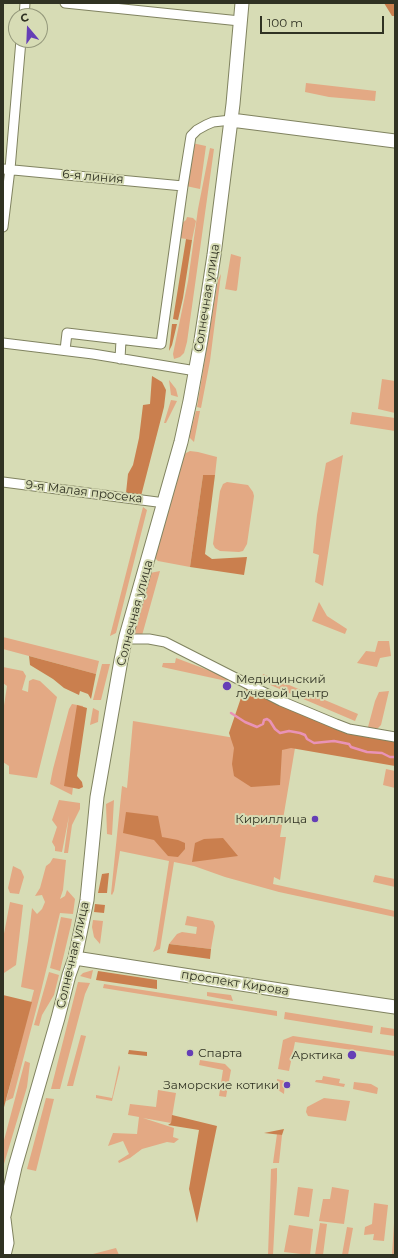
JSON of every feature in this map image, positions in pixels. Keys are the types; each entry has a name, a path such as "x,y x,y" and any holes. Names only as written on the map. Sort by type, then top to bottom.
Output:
{"main road":[{"name":"Солнечная улица","path":"4,1255 7,1243 3,1219 15,1167 75,958 87,900 97,797 126,636 165,503 182,437 202,340 233,104 242,3"},
{"path":"231,120 395,141"},
{"name":"проспект Кирова","path":"75,958 395,1007"}],"street":[{"path":"65,3 240,21"},
{"path":"3,227 6,169 20,48"},
{"path":"65,350 66,333 161,344 191,136 197,130 213,122 231,120"},
{"name":"6-я линия","path":"6,169 183,186"},
{"path":"120,359 121,340"},
{"path":"3,342 65,350 196,371"},
{"name":"9-я Малая просека","path":"3,482 165,503"},
{"path":"126,636 133,639 149,639 166,642 281,701 349,729 395,737"}],"shaded area":[{"path":"384,3 395,3 395,16 392,16"},
{"path":"306,83 376,91 375,101 329,97 305,92"},
{"path":"192,143 206,146 200,189 186,186"},
{"path":"210,148 214,149 187,342 184,353 180,357 174,359 173,354 188,281 198,209"},
{"path":"187,217 193,218 196,221 192,240 180,238 182,223"},
{"path":"186,239 192,240 178,320 173,319"},
{"path":"231,254 241,257 236,291 225,289"},
{"path":"221,274 210,361 201,408 197,407 218,280"},
{"path":"172,324 177,324 169,351"},
{"path":"152,376 162,382 166,390 164,407 141,496 126,493 128,474 133,465 139,438 143,405 150,404"},
{"path":"382,379 395,381 395,413 378,409"},
{"path":"169,380 176,389 178,397 171,395"},
{"path":"171,400 177,401 166,423 164,423"},
{"path":"196,411 200,411 194,442 189,437"},
{"path":"352,412 395,418 395,431 350,424"},
{"path":"190,451 217,457 215,475 203,475 190,567 158,561 155,558 184,454"},
{"path":"343,455 323,586 315,582 319,555 313,553 317,515 326,463"},
{"path":"203,475 215,475 205,554 212,559 247,557 244,575 190,567"},
{"path":"227,482 248,485 254,496 247,544 243,551 239,552 220,551 215,548 213,544 220,491 223,484"},
{"path":"143,507 147,510 116,633 110,636"},
{"path":"160,571 141,639 133,639 150,573"},
{"path":"319,602 327,616 347,629 345,634 312,621"},
{"path":"3,637 99,661 96,674 3,649"},
{"path":"378,641 389,641 391,656 380,658 377,667 357,663 366,651 375,652"},
{"path":"29,656 96,674 91,699 88,694 80,691 79,695 64,688 53,679 30,665"},
{"path":"176,658 232,679 231,682 162,667 163,663 175,663"},
{"path":"102,664 110,664 101,700 93,700"},
{"path":"3,667 23,671 26,676 22,690 28,692 29,681 33,679 40,681 57,697 37,778 9,774 9,766 3,762 3,712 7,686 3,683"},
{"path":"263,674 358,714 355,721 261,681"},
{"path":"245,686 349,730 395,739 395,766 291,748 282,750 280,785 251,787 234,776 232,764 234,748 229,733"},
{"path":"389,691 381,725 376,730 368,727 379,692"},
{"path":"72,704 83,706 72,795 50,784 69,709"},
{"path":"77,705 87,708 77,776 82,782 83,787 79,789 64,786"},
{"path":"93,708 99,711 98,722 90,725"},
{"path":"133,721 295,748 280,837 286,837 280,880 274,877 273,884 395,911 395,917 279,892 225,877 194,866 174,862 160,949 153,952 156,945 169,861 120,851 114,891 112,895 111,894 122,786 127,788"},
{"path":"386,769 395,771 395,788 383,785"},
{"path":"59,800 80,803 80,809 72,825 68,853 64,853 69,816 62,852 55,851 55,847 52,842 57,827 52,820"},
{"path":"114,800 112,835 107,834 106,804"},
{"path":"126,812 158,816 162,837 185,843 185,849 178,857 168,856 154,840 123,833"},
{"path":"223,838 238,856 192,862 195,843 204,839"},
{"path":"53,858 66,860 63,890 60,899 65,896 67,890 75,899 73,914 60,913 13,1098 6,1101 34,990 21,987 32,908 37,914 42,909 45,902 42,895 35,896 40,888 46,866"},
{"path":"13,866 21,870 24,877 19,894 10,893 8,888"},
{"path":"109,873 107,893 98,893 102,874"},
{"path":"375,875 395,879 395,887 373,882"},
{"path":"10,902 23,905 16,965 3,973 3,939"},
{"path":"95,904 105,905 104,913 94,912"},
{"path":"187,916 213,921 215,926 211,949 169,944 177,934 182,932 196,934 197,927 185,925"},
{"path":"61,917 72,919 60,971 50,968"},
{"path":"93,920 103,921 100,944 94,937 92,927"},
{"path":"169,944 211,949 210,959 167,953"},
{"path":"93,970 91,979 80,976 83,973"},
{"path":"98,971 157,980 157,989 96,980"},
{"path":"49,972 59,975 54,995 42,1015 39,1026 34,1025"},
{"path":"78,982 90,983 85,994 60,1089 51,1089"},
{"path":"104,984 277,1011 277,1016 103,988"},
{"path":"207,992 231,995 233,1001 207,996"},
{"path":"3,995 32,1002 3,1111"},
{"path":"285,1012 373,1026 372,1033 284,1019"},
{"path":"381,1027 395,1029 395,1036 380,1034"},
{"path":"81,1035 86,1036 73,1086 67,1086"},
{"path":"293,1036 395,1051 395,1056 295,1042 289,1071 278,1069 283,1040"},
{"path":"129,1050 147,1052 147,1056 128,1054"},
{"path":"200,1060 225,1064 231,1070 226,1097 219,1096 223,1070 199,1065"},
{"path":"25,1061 30,1063 27,1087 3,1164 3,1144"},
{"path":"119,1065 120,1068 112,1101 96,1098 96,1095 112,1098"},
{"path":"323,1076 340,1079 339,1083 345,1084 344,1087 315,1082 316,1080 322,1080"},
{"path":"277,1079 285,1081 284,1094 278,1090"},
{"path":"354,1082 371,1084 378,1088 377,1094 353,1089"},
{"path":"158,1090 176,1093 171,1123 143,1118 174,1128 173,1137 179,1139 174,1143 167,1142 142,1149 130,1158 119,1163 118,1161 129,1154 123,1141 108,1146 113,1133 137,1134 139,1117 128,1115 130,1104 156,1107"},
{"path":"46,1098 54,1099 36,1171 27,1169"},
{"path":"324,1098 350,1101 346,1121 308,1116 306,1112 307,1107"},
{"path":"172,1115 217,1126 197,1223 189,1189 199,1130 168,1125 171,1123"},
{"path":"284,1129 282,1135 264,1133"},
{"path":"277,1134 282,1135 279,1163 273,1163"},
{"path":"277,1168 273,1255 268,1255 271,1169"},
{"path":"298,1187 313,1189 309,1217 294,1215"},
{"path":"332,1187 349,1190 344,1224 319,1221 323,1199 330,1199"},
{"path":"374,1203 388,1205 384,1241 373,1240 374,1234 364,1235 365,1227 372,1224"},
{"path":"395,1207 395,1255 392,1255"},
{"path":"320,1223 327,1224 323,1255 315,1255"},
{"path":"289,1225 313,1229 310,1255 284,1252"},
{"path":"347,1227 353,1228 348,1255 342,1255"},
{"path":"116,1248 119,1255 93,1254"}],"waterway":[{"path":"231,713 245,722 257,727 263,724 264,720 267,719 280,733 289,731 300,733 305,735 307,739 314,743 334,741 349,744 351,747 367,752 382,753 390,757 395,757"}],"place":[{"name":"Медицинский лучевой центр","path":"227,686"},
{"name":"Кириллица","path":"315,819"},
{"name":"Спарта","path":"190,1053"},
{"name":"Арктика","path":"352,1055"},
{"name":"Заморские котики","path":"287,1085"}]}
